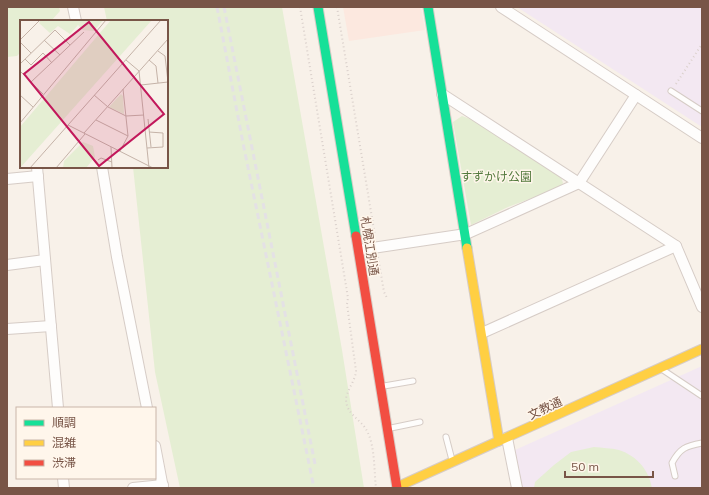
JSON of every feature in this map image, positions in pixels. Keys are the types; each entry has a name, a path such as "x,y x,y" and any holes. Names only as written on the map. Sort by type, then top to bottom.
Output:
{"main road":[{"name":"札幌江別通","path":"318,7 397,488"},
{"path":"428,7 482,333 489,387 503,439"},
{"name":"文教通","path":"397,488 702,349"}],"street":[{"path":"73,7 76,20"},
{"path":"501,7 702,138"},
{"path":"442,94 676,246 702,308"},
{"path":"358,250 466,234 579,183 636,95"},
{"path":"102,168 147,407"},
{"path":"7,179 38,172 58,407"},
{"path":"482,333 676,246"},
{"path":"7,265 45,260"},
{"path":"7,329 51,326"},
{"path":"503,439 517,488"},
{"path":"132,488 163,486 156,451"}],"lane":[{"path":"671,91 702,111"},
{"path":"660,368 702,396"},
{"path":"381,386 413,381"},
{"path":"388,429 420,422"},
{"path":"446,437 452,463"},
{"path":"674,476 672,462 678,452 686,446 702,443"}],"path":[{"path":"300,7 348,298 347,304 356,371 355,378 346,395 346,401 350,412 363,425 370,438 376,488"},
{"path":"337,7 376,248 384,292 387,298"},
{"path":"671,91 702,44"}],"shaded area":[{"path":"343,7 421,7 425,30 349,41"},
{"path":"517,7 702,7 702,127"},
{"path":"702,366 702,488 522,488 515,450"}],"green space":[{"path":"7,7 59,7 60,11 52,20 20,20 20,53 17,56 7,57"},
{"path":"104,7 282,7 342,350 364,488 180,488 155,372 133,168 168,168 168,20 107,20"},
{"name":"すずかけ公園","path":"462,116 473,120 561,177 563,183 559,188 508,207 471,225 453,122"},
{"path":"594,447 619,450 637,460 648,475 652,488 534,488 535,482 571,452"}],"railway":[{"path":"217,7 244,148 314,488"},
{"path":"224,7 315,464"}],"traffic: fast":[{"path":"318,7 356,236"},
{"path":"428,7 467,248"}],"traffic: slow":[{"path":"467,248 499,441"},
{"path":"397,487 702,349"}],"traffic: jam":[{"path":"356,236 397,488"}]}
